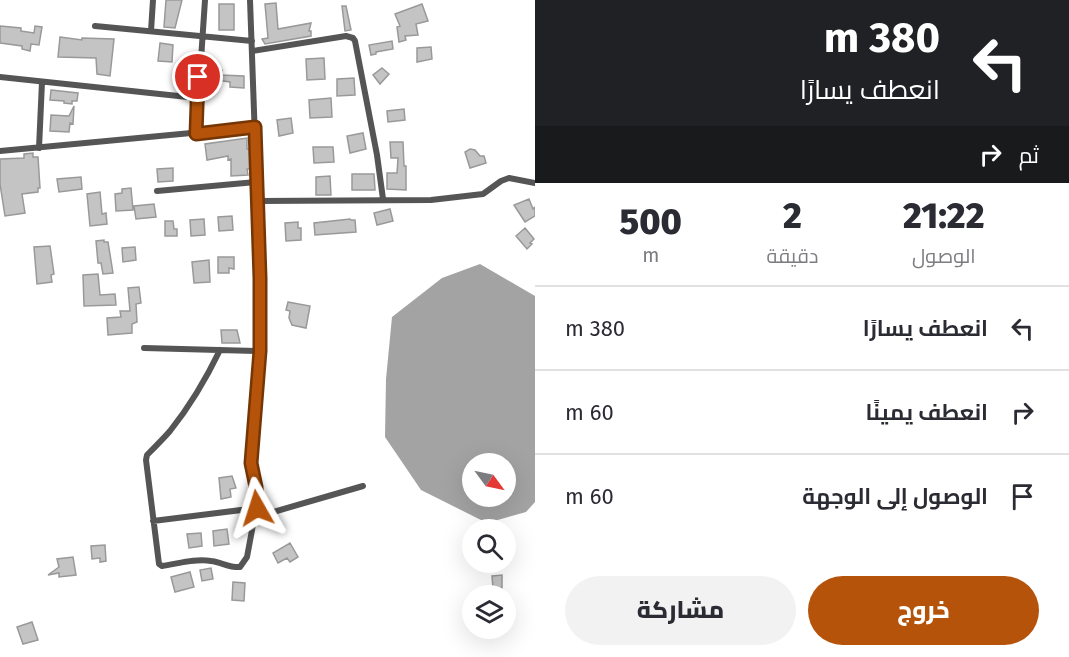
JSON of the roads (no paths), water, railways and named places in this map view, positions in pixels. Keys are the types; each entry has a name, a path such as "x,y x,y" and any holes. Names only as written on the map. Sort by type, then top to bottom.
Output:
{"street":[{"path":"151,31 153,0"},
{"path":"196,134 205,0"},
{"path":"220,350 191,403 170,431 147,455 146,467 160,566 202,560 240,567 247,557 256,517 256,487 251,463 260,351 258,201 250,0"},
{"path":"95,26 252,41"},
{"path":"252,51 346,36 353,38 371,123 383,199"},
{"path":"0,77 197,98"},
{"path":"39,148 42,82"},
{"path":"0,151 255,127"},
{"path":"258,201 431,200 483,194 509,178 535,183"},
{"path":"157,190 257,182"},
{"path":"144,348 260,351"},
{"path":"256,517 363,486"},
{"path":"153,521 257,508"}]}
